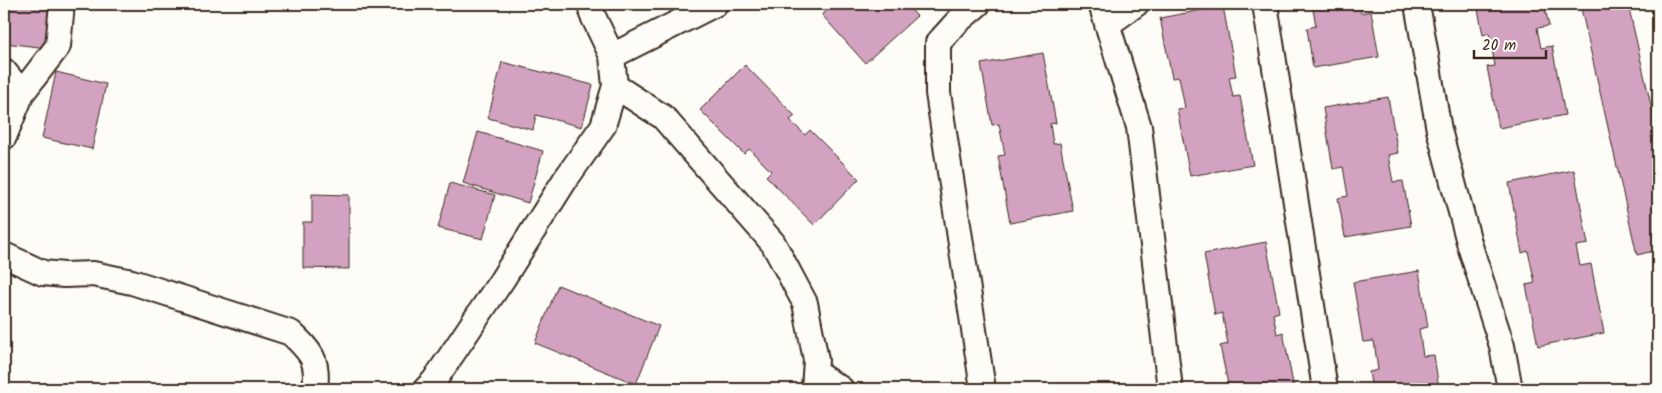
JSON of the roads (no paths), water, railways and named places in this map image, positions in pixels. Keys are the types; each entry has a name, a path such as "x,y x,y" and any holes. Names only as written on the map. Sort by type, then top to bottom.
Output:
{"street":[{"path":"4,137 22,93 58,46 62,4"},
{"path":"426,389 434,381 565,180 603,126 615,86 612,56 592,14 590,4"},
{"path":"612,56 715,4"},
{"path":"978,4 958,21 938,43 938,93 983,389"},
{"path":"1136,4 1104,14 1139,127 1170,389"},
{"path":"1265,4 1325,389"},
{"path":"1417,4 1439,130 1470,246 1502,346 1510,389"},
{"path":"4,71 22,93"},
{"path":"615,86 663,117 773,243 805,303 816,360 814,381 841,389"},
{"path":"4,255 43,273 64,275 93,274 132,282 290,333 309,350 316,367 315,389"}]}
